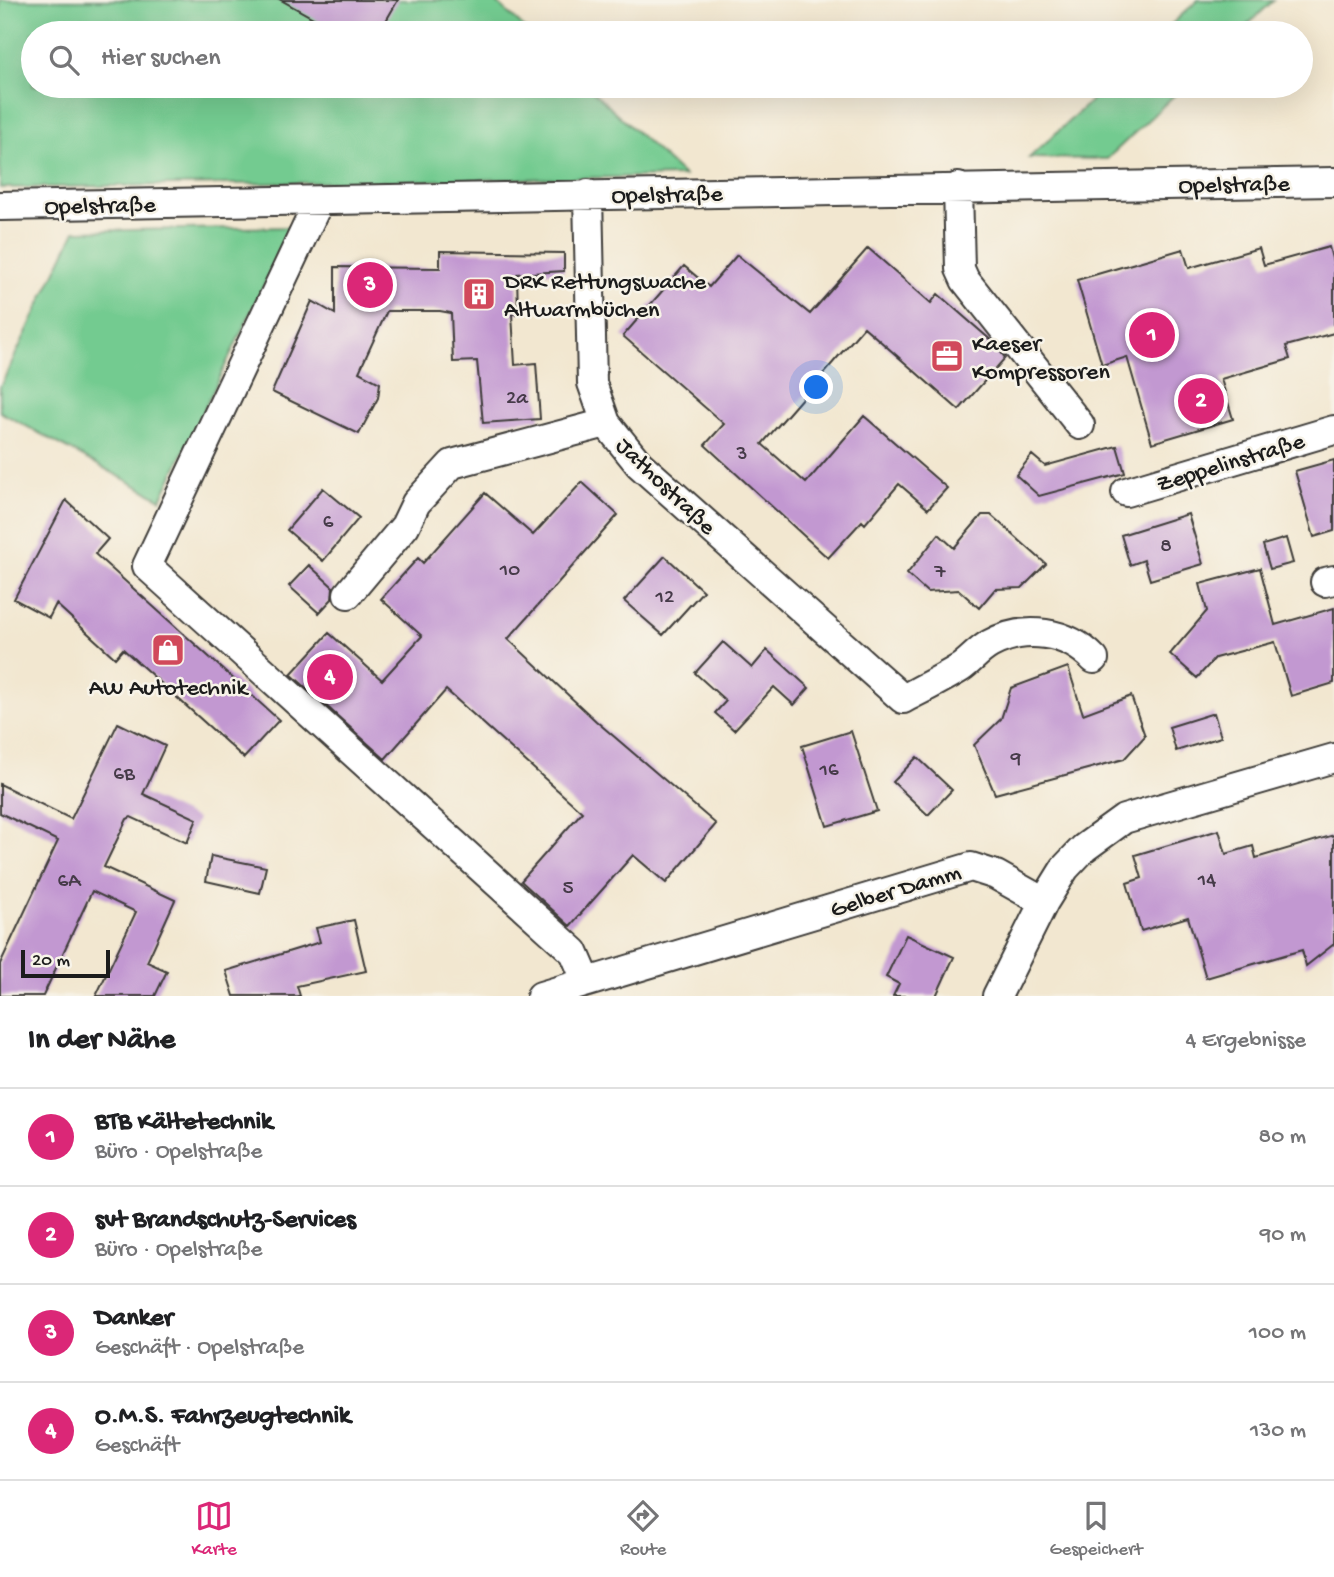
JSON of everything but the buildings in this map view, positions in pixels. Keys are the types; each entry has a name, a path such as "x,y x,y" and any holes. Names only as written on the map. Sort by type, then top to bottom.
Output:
{"street":[{"name":"Opelstraße","path":"0,205 1334,182"},
{"path":"958,187 960,269 965,279 1080,425"},
{"name":"Jathostraße","path":"588,194 592,383 606,423 639,464 903,699 962,667 990,644 1027,633 1056,634 1070,639 1094,659"},
{"path":"319,201 146,566 574,952 587,982"},
{"path":"348,594 405,526 416,503 452,464 606,423"},
{"name":"Zeppelinstraße","path":"1126,492 1334,430"},
{"path":"998,996 1044,902 1065,868 1084,848 1124,820 1334,758"},
{"name":"Gelber Damm","path":"541,996 971,867 996,875 1044,902"}],"green space":[{"path":"0,0 494,0 517,21 21,21 21,98 600,98 684,176 0,188"},
{"path":"1198,0 1274,0 1252,21 1175,21"},
{"path":"1094,98 1171,98 1107,159 1029,158"},
{"path":"292,227 161,499 0,412 0,387 75,231"}],"place":[{"name":"Danker","path":"370,285"},
{"name":"DRK Rettungswache Altwarmbüchen","path":"479,294"},
{"name":"BTB Kältetechnik","path":"1152,335"},
{"name":"Kaeser Kompressoren","path":"947,356"},
{"name":"svt Brandschutz-Services","path":"1201,401"},
{"name":"AW Autotechnik","path":"168,650"},
{"name":"O.M.S. Fahrzeugtechnik","path":"330,677"}]}
